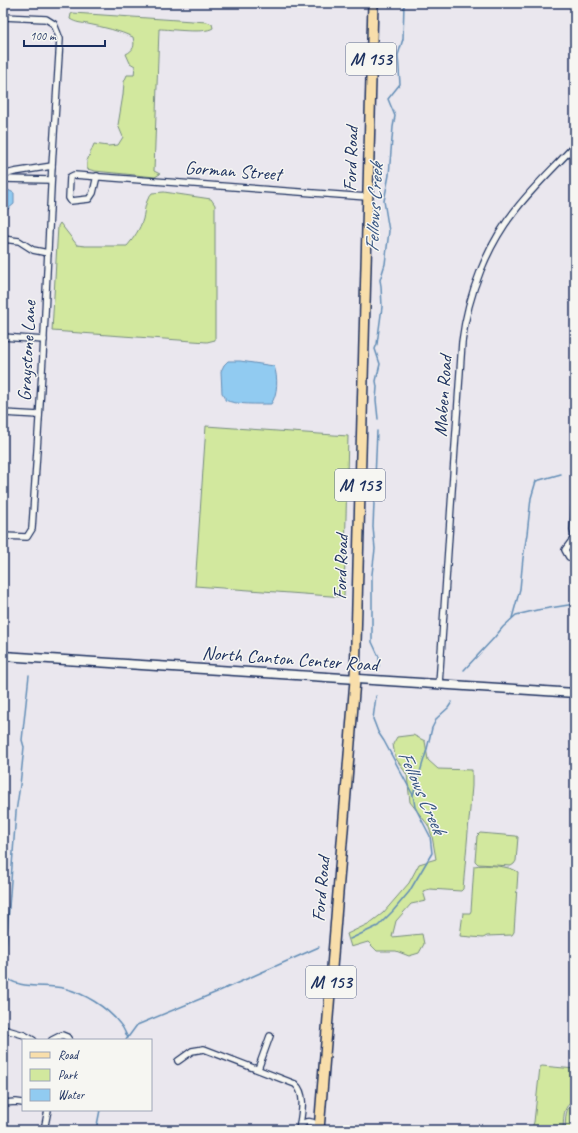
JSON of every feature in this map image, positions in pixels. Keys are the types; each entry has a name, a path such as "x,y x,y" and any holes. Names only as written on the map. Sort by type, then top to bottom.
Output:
{"main road":[{"name":"Ford Road","path":"319,1130 355,680 373,3"},
{"name":"North Canton Center Road","path":"3,656 355,680 575,693"}],"street":[{"name":"Graystone Lane","path":"3,17 46,19 54,24 60,39 32,529 26,537 3,536"},
{"name":"Maben Road","path":"439,684 462,342 467,313 485,261 504,226 527,195 575,144"},
{"path":"3,175 52,166"},
{"name":"Gorman Street","path":"97,176 93,193 89,199 71,201 69,198 70,177 74,175 97,176 367,197"},
{"path":"3,179 51,180"},
{"path":"3,239 19,241 32,250 48,252"},
{"path":"3,337 44,340"},
{"path":"3,413 39,415"},
{"path":"572,558 566,550 575,538 573,530 575,505"},
{"path":"3,1029 24,1035 31,1039"},
{"path":"54,1039 62,1035 68,1039"},
{"path":"258,1069 270,1036"},
{"path":"178,1061 192,1051 204,1049 291,1082 300,1089 302,1096 300,1129"},
{"path":"3,1104 16,1102 22,1103"},
{"path":"44,1130 48,1111"},
{"path":"300,1129 303,1122 308,1121 315,1123 319,1130"}],"green space":[{"path":"71,14 207,22 212,24 213,28 202,31 159,29 154,171 160,174 155,177 87,169 87,161 94,144 108,146 118,145 123,137 118,125 124,82 127,75 134,75 135,66 130,63 126,54 131,51 134,43 133,37 123,33 72,20 70,19"},
{"path":"164,192 211,199 215,205 215,340 207,342 52,331 58,226 60,223 77,245 127,246 140,226 147,202 152,193"},
{"path":"206,426 348,436 344,597 195,586"},
{"path":"413,735 425,741 428,760 438,769 472,770 472,786 463,889 461,891 430,889 423,891 426,901 411,904 396,921 392,937 422,934 424,944 419,953 409,956 396,951 377,951 368,942 351,947 347,934 370,923 383,913 409,883 419,864 436,859 432,836 428,825 410,802 407,775 395,757 393,744 397,737"},
{"path":"480,833 518,837 516,861 514,864 511,866 478,864 475,861 477,836"},
{"path":"474,866 497,866 510,868 518,872 514,932 512,935 487,936 483,938 460,936 463,913 470,913 471,911"},
{"path":"540,1067 575,1069 575,1101 568,1106 564,1112 563,1130 531,1130 534,1122"},
{"path":"575,1103 575,1130 565,1130 567,1110"}],"water":[{"path":"3,190 8,190 14,193 14,204 8,209 3,209"},
{"path":"228,361 240,361 274,366 277,385 271,404 241,403 225,400 222,393 221,371"}],"waterway":[{"name":"Fellows Creek","path":"378,419 376,381 380,364 375,349 382,307 380,280 385,264 389,231 384,201 389,175 395,116 388,99 400,84 398,55 403,39 404,3"},
{"name":"Fellows Creek","path":"377,431 373,527 375,549 372,574 372,642 379,657 379,666"},
{"path":"512,618 520,589 531,498 536,481 561,474"},
{"path":"464,670 503,627 516,615 575,604"},
{"path":"29,675 22,740 24,747 16,812 4,975 15,983 31,986 63,988 87,997 109,1012 123,1027 128,1038"},
{"name":"Fellows Creek","path":"350,939 378,926 393,911 409,892 432,853 430,836 415,807 413,795 378,732 373,719 376,696"},
{"path":"413,795 432,728 437,718 452,702"},
{"name":"Fellows Creek","path":"127,1039 137,1025 319,947"},
{"name":"Fellows Creek","path":"96,1130 100,1111"}]}
